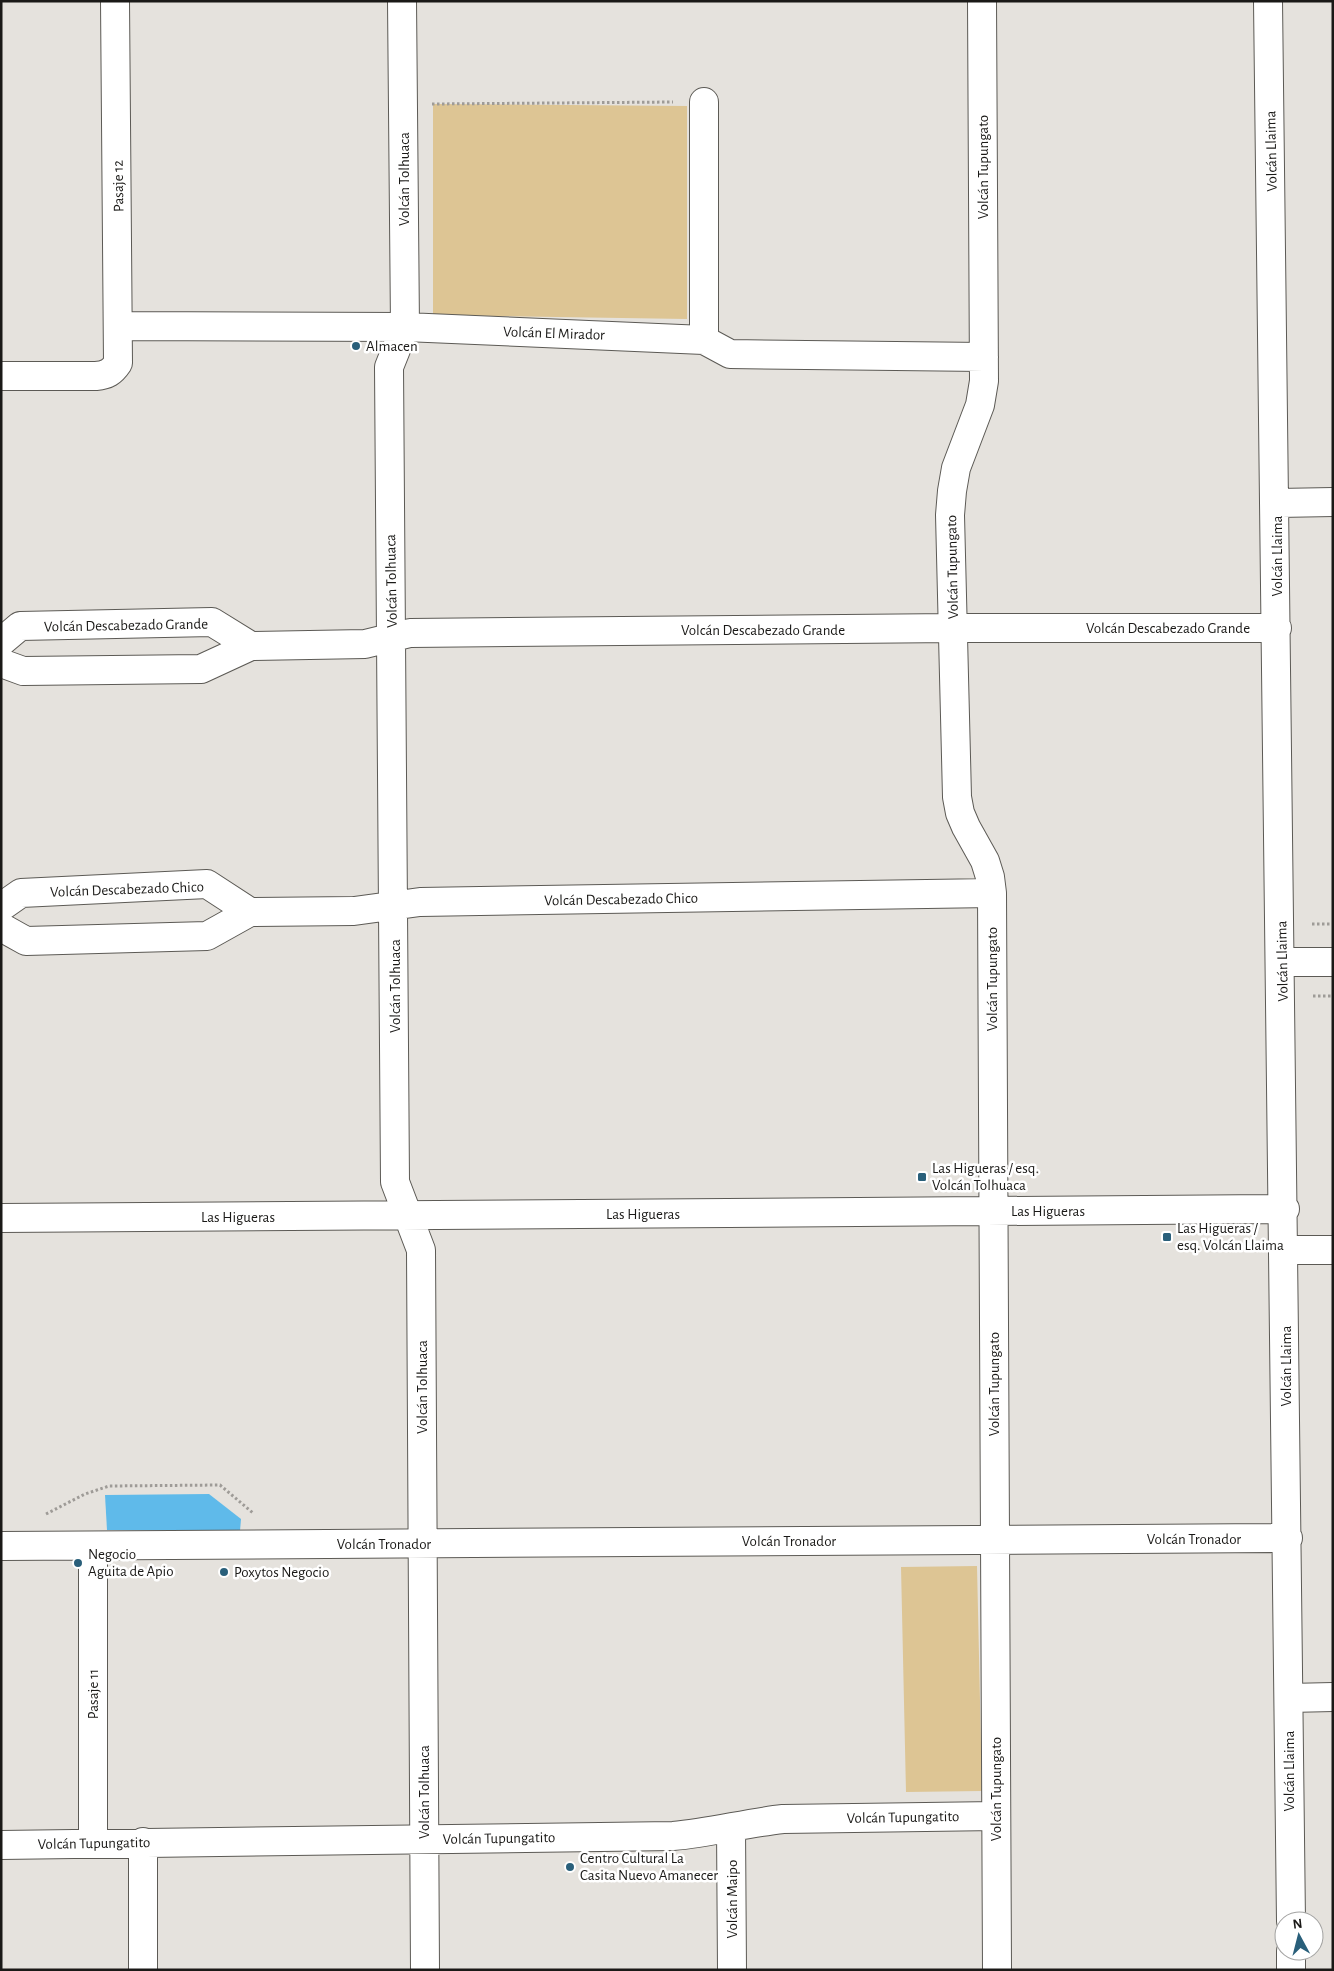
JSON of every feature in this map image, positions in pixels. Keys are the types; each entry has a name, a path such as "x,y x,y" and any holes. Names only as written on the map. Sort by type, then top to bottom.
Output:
{"street":[{"name":"Pasaje 12","path":"1,376 105,375 113,370 118,363 120,354 115,1"},
{"name":"Volcán Tolhuaca","path":"402,1 405,327 389,367 395,1182 421,1250 425,1970"},
{"name":"Volcán Tupungato","path":"982,1 984,381 980,405 962,449 952,491 953,628 957,797 960,813 966,827 985,861 992,893 997,1970"},
{"name":"Volcán Llaima","path":"1268,1 1278,503 1277,628 1285,1209 1291,1911"},
{"path":"704,102 704,340"},
{"name":"Volcán El Mirador","path":"119,326 405,327 704,340 730,354 984,357"},
{"path":"1278,503 1333,502"},
{"name":"Volcán Descabezado Grande","path":"1,642 20,626 212,622 250,646"},
{"name":"Volcán Descabezado Grande","path":"1,663 23,671 202,669 250,646 365,644 410,633 953,628 1277,628"},
{"name":"Volcán Descabezado Chico","path":"1,907 21,893 207,884 250,912"},
{"name":"Volcán Descabezado Chico","path":"1,926 26,941 207,936 250,912 354,911 420,902 992,893"},
{"path":"1282,962 1333,962"},
{"name":"Las Higueras","path":"1,1218 1285,1209"},
{"path":"1285,1250 1333,1250"},
{"name":"Volcán Tronador","path":"1,1546 1288,1538"},
{"name":"Pasaje 11","path":"93,1546 93,1843"},
{"path":"1289,1698 1333,1697"},
{"name":"Volcán Tupungatito","path":"1,1845 673,1836 701,1834 752,1822 783,1819 996,1816"},
{"name":"Volcán Maipo","path":"731,1828 732,1970"},
{"path":"143,1842 143,1970"}],"path":[{"path":"403,104 704,102"},
{"path":"1313,996 1333,996"},
{"path":"44,1516 49,1511 109,1486 220,1485 255,1515"}],"shaded area":[{"path":"433,104 687,106 687,319 433,315"},
{"path":"977,1566 982,1791 906,1792 901,1567"}],"building":[{"path":"209,1494 241,1519 240,1531 107,1530 105,1495"}],"place":[{"name":"Almacen","path":"356,346"},
{"name":"Las Higueras / esq. Volcán Tolhuaca","path":"922,1177"},
{"name":"Las Higueras / esq. Volcán Llaima","path":"1167,1237"},
{"name":"Negocio Aguita de Apio","path":"78,1563"},
{"name":"Poxytos Negocio","path":"224,1572"},
{"name":"Centro Cultural La Casita Nuevo Amanecer","path":"570,1867"}]}
